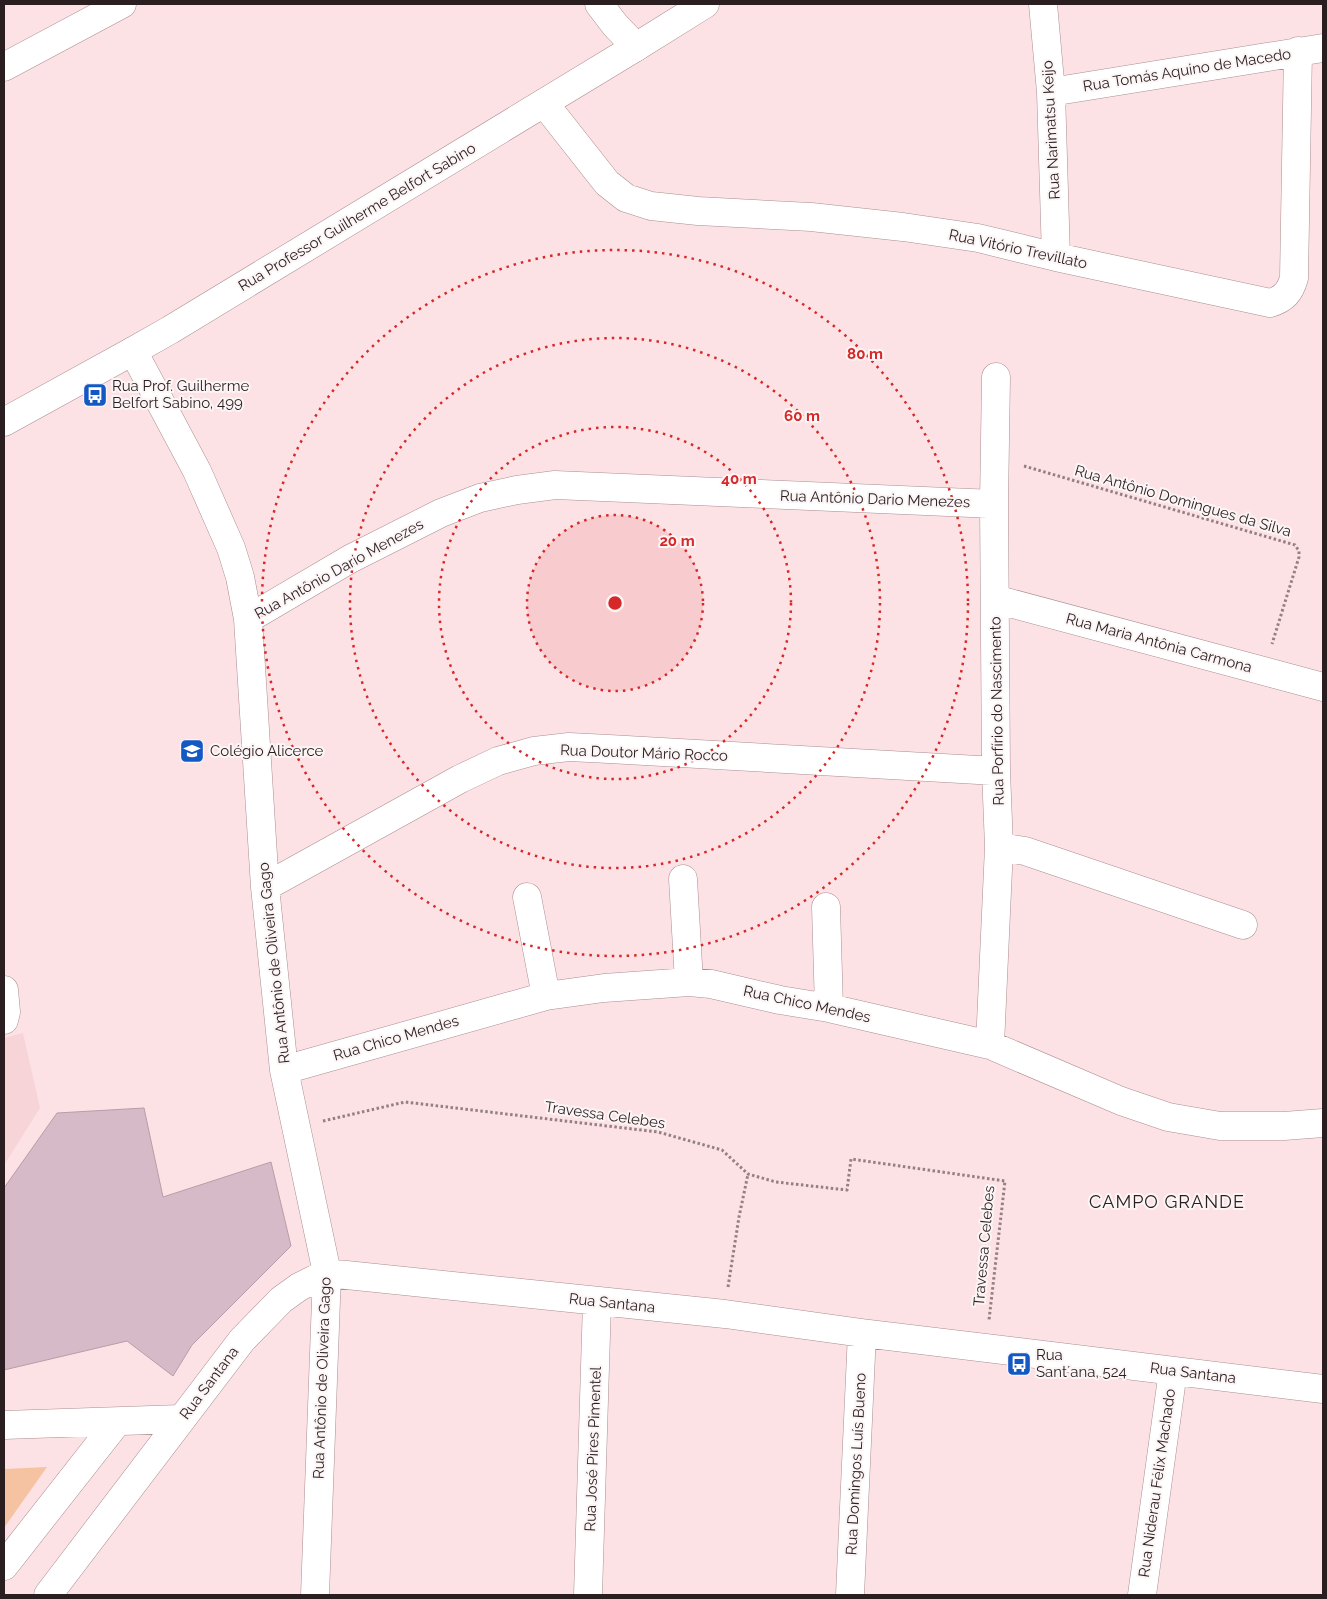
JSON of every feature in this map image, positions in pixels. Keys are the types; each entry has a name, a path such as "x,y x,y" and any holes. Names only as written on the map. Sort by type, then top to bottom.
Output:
{"street":[{"path":"4,67 122,4"},
{"path":"599,4 636,48"},
{"name":"Rua Professor Guilherme Belfort Sabino","path":"4,422 133,352 636,48 705,4"},
{"name":"Rua Narimatsu Keijo","path":"1043,4 1051,92 1056,257"},
{"name":"Rua Tomás Aquino de Macedo","path":"1051,92 1311,50"},
{"name":"Rua Vitório Trevillato","path":"544,103 607,183 626,198 652,206 811,217 903,227 978,238 1056,257 1270,303 1279,300 1287,294 1292,288 1294,278 1311,50"},
{"name":"Rua Antônio de Oliveira Gago","path":"133,352 197,471 231,548 240,577 248,620 265,887 284,1070 327,1273 315,1595"},
{"name":"Rua Porfírio do Nascimento","path":"990,1045 1000,847 996,771 994,504 996,377"},
{"name":"Rua Antônio Dario Menezes","path":"248,620 350,559 441,513 480,498 517,490 555,485 994,504"},
{"name":"Rua Maria Antônia Carmona","path":"995,599 1323,687"},
{"name":"Rua Doutor Mário Rocco","path":"265,887 460,779 498,761 534,751 569,747 609,748 996,771"},
{"path":"1000,847 1025,851 1243,926"},
{"path":"683,879 689,982"},
{"path":"527,897 546,996"},
{"path":"826,907 829,1008"},
{"name":"Rua Chico Mendes","path":"284,1070 546,996 604,988 689,982 711,984 780,1000 829,1008 990,1045 1121,1101 1168,1117 1220,1126 1323,1124"},
{"path":"4,990 6,1012 4,1020"},
{"name":"Rua Santana","path":"52,1593 242,1340 281,1300 298,1287 327,1273 725,1314 862,1333 1323,1389"},
{"name":"Rua José Pires Pimentel","path":"588,1595 597,1302"},
{"name":"Rua Domingos Luís Bueno","path":"850,1595 862,1333"},
{"name":"Rua Niderau Félix Machado","path":"1142,1595 1173,1371"},
{"path":"4,1425 181,1419"},
{"path":"4,1566 116,1422"}],"path":[{"name":"Rua Antônio Domingues da Silva","path":"995,458 1288,542 1295,546 1299,551 1299,557 1264,671"},
{"name":"Travessa Celebes","path":"295,1128 405,1102 658,1132 722,1150 748,1174 776,1182 847,1190 851,1159 1004,1181 985,1348"},
{"path":"725,1314 739,1217 748,1174"}],"shaded area":[{"path":"23,1033 40,1108 4,1165 4,1038"},
{"path":"47,1467 4,1528 4,1469"}],"building":[{"path":"144,1108 163,1197 271,1162 291,1246 192,1345 173,1376 127,1341 4,1370 4,1188 57,1113"}],"place":[{"name":"Rua Prof. Guilherme Belfort Sabino, 499","path":"95,395"},
{"name":"Colégio Alicerce","path":"192,751"},
{"name":"Rua Sant´ana, 524","path":"1019,1364"}],"district":[{"name":"CAMPO GRANDE","path":"1167,1202"}]}
